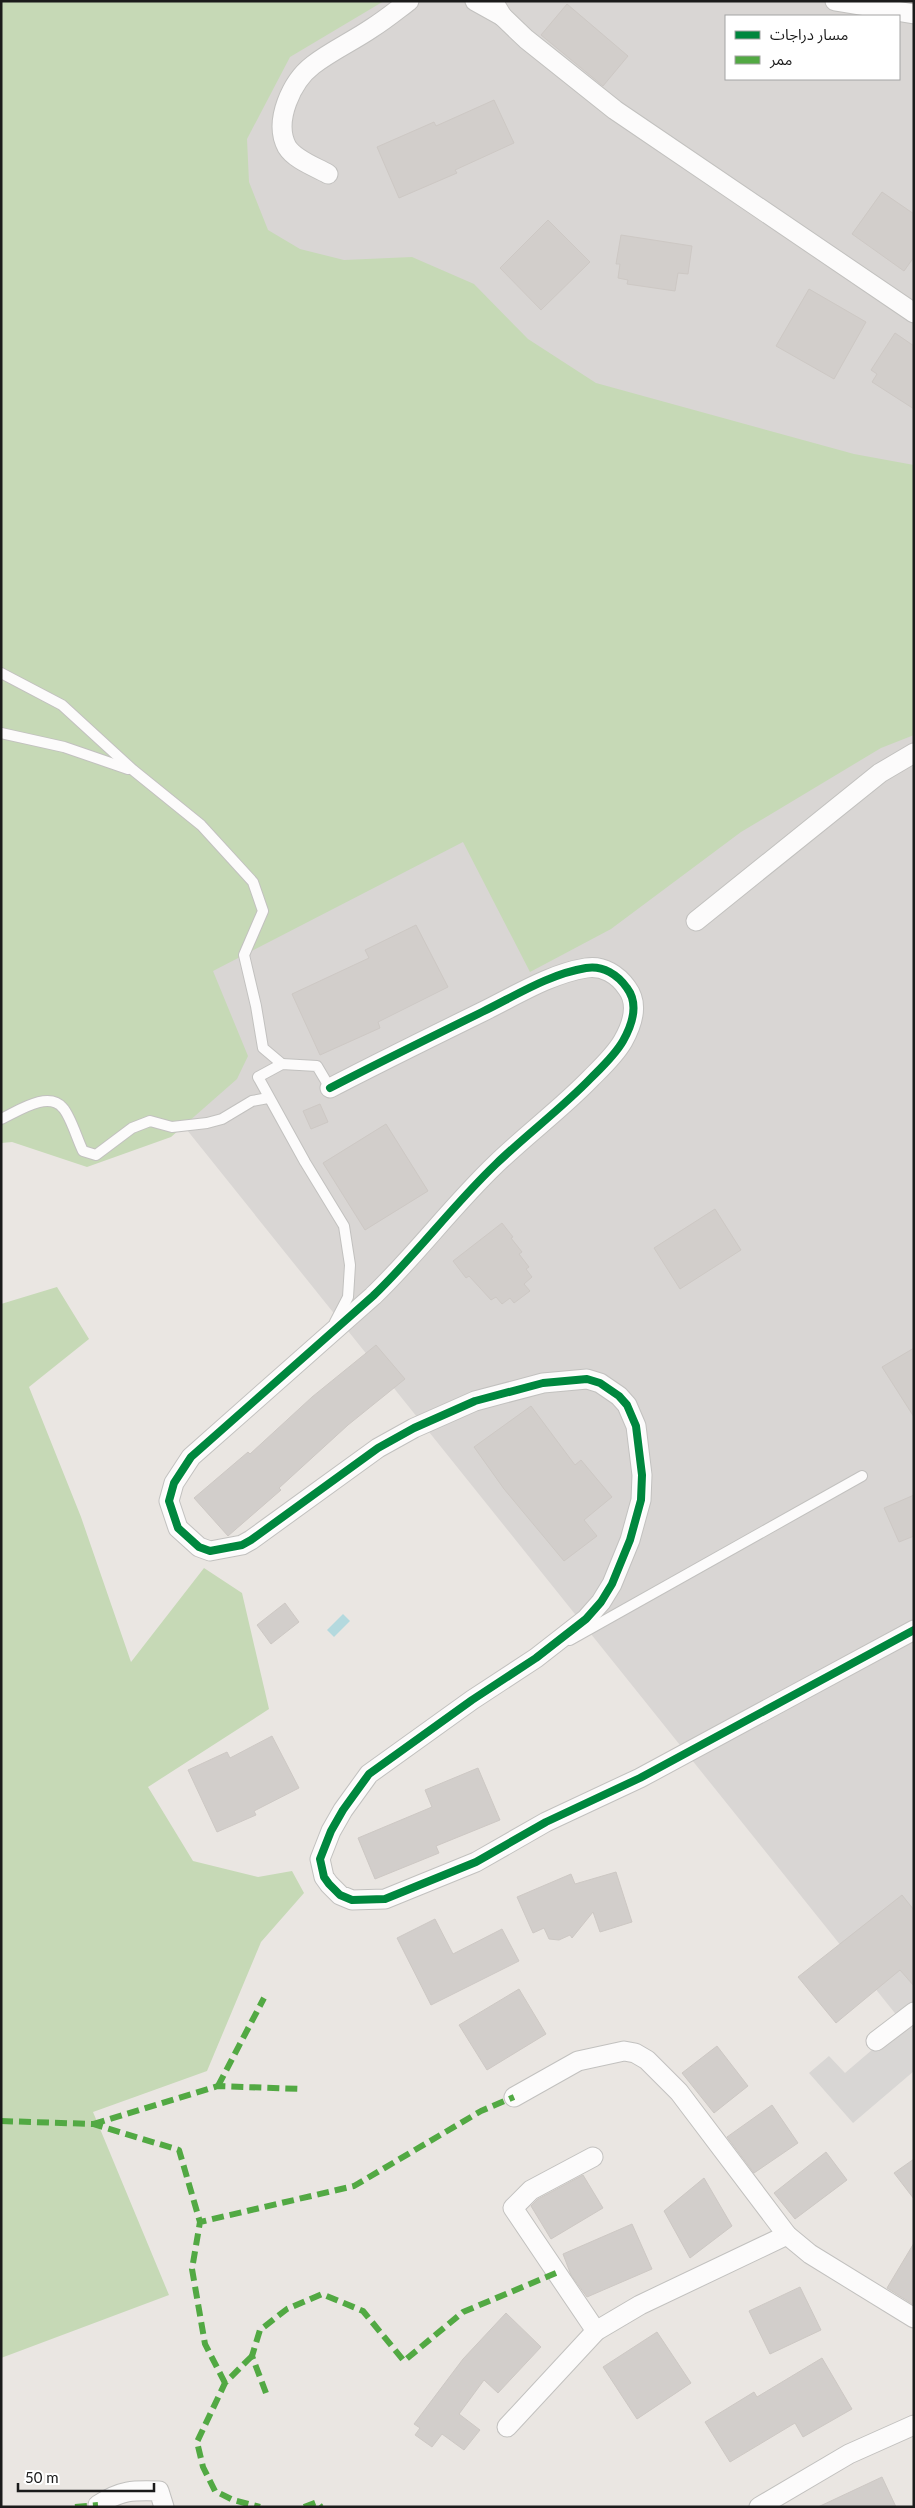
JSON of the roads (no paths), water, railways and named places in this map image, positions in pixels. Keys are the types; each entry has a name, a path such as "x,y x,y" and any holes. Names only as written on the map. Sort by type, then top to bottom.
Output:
{"street":[{"path":"328,174 298,157 288,148 283,136 287,101 298,81 312,65 372,28 409,1"},
{"path":"475,1 497,9 526,38 615,110 914,314"},
{"path":"834,1 914,14"},
{"path":"696,921 880,773 914,753"},
{"path":"330,1088 530,988 587,968 606,970 620,978 629,991 634,1005 631,1024 614,1054 566,1103 496,1164 453,1208 397,1273 191,1458 174,1483 169,1501 178,1528 199,1547 210,1551 242,1545 378,1448 448,1412 475,1401 543,1383 573,1378 600,1382 611,1388 623,1400 636,1426 642,1475 640,1500 630,1540 612,1584 601,1602 586,1619 536,1658 472,1700 369,1774 343,1810 322,1853 321,1870 334,1890 352,1900 385,1899 476,1862 546,1822 640,1778 914,1630"},
{"path":"876,2041 914,2012"},
{"path":"514,2098 578,2061 609,2053 624,2051 635,2053 656,2066 679,2092 787,2236 810,2254 914,2318"},
{"path":"593,2157 530,2190 513,2208 596,2331"},
{"path":"507,2427 596,2331 640,2305 787,2236"},
{"path":"759,2507 849,2454 914,2425"},
{"path":"98,2505 113,2495 128,2490 159,2491 164,2507"}],"lane":[{"path":"1,673 62,705 133,770 201,825 253,882 263,911 244,955 256,1006 263,1048 282,1064"},
{"path":"1,733 64,747 133,770"},
{"path":"329,1334 348,1298 350,1265 344,1226 268,1098 258,1077 282,1064 317,1066 330,1088"},
{"path":"1,1119 36,1103 53,1102 63,1108 83,1151 96,1155 132,1128 150,1121 172,1127 207,1123 222,1119 252,1101 268,1098"},
{"path":"536,1658 594,1628 862,1476"}],"water":[{"path":"343,1614 350,1621 334,1637 327,1630"}]}
